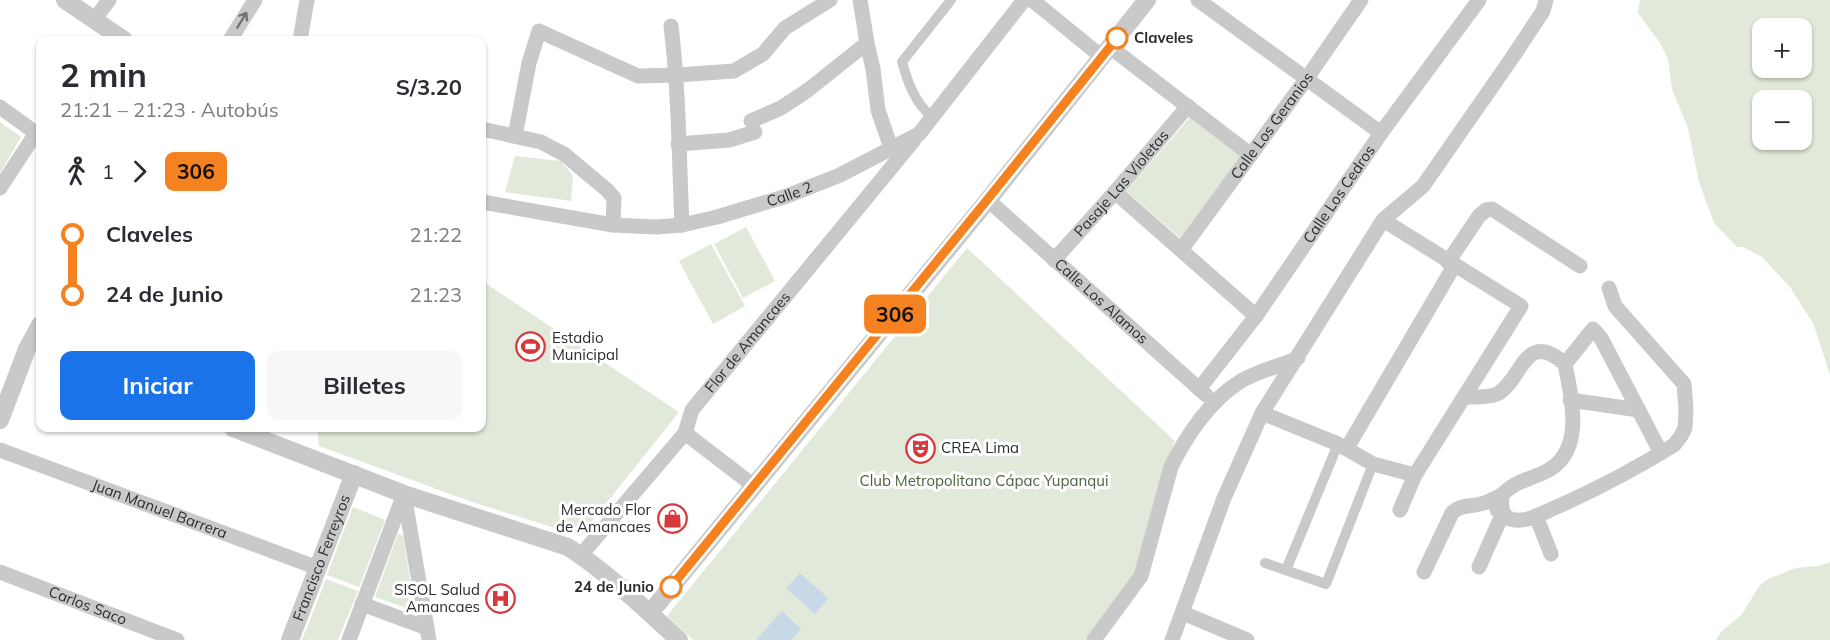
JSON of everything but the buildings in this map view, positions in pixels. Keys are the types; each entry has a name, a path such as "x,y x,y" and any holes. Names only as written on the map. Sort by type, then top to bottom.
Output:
{"street":[{"path":"65,0 118,36"},
{"path":"94,20 109,0"},
{"path":"232,36 255,0"},
{"path":"301,36 307,0"},
{"path":"515,136 529,63 539,31 638,76 734,71 763,54 785,28 830,0"},
{"path":"860,0 878,110 891,148"},
{"path":"932,117 922,109 908,83 902,62 951,0"},
{"name":"Calle 2","path":"486,203 613,225 649,227 682,225 717,218 787,196 840,175 919,134 1024,0"},
{"path":"1032,0 1188,106 1251,155"},
{"path":"650,613 1147,0"},
{"path":"1198,0 1381,133"},
{"name":"Calle Los Cedros","path":"1199,389 1256,316 1381,133 1479,0"},
{"path":"1172,640 1224,498 1262,413 1383,220 1423,186 1520,46 1543,11 1546,0"},
{"name":"Calle Los Geranios","path":"1181,250 1307,78 1358,1"},
{"path":"671,26 677,75 682,225"},
{"path":"678,144 729,140 753,127 808,90 867,43"},
{"name":"Pasaje Las Violetas","path":"1054,260 1188,106"},
{"path":"0,107 36,133"},
{"path":"486,130 540,142 564,154 614,198 613,225"},
{"name":"Flor de Amancaes","path":"581,555 685,433 692,410 919,134"},
{"path":"0,188 36,137"},
{"path":"1115,192 1256,316"},
{"name":"Calle Los Alamos","path":"987,200 1215,402"},
{"path":"1286,570 1342,446 1479,216 1486,210 1492,209 1580,266"},
{"path":"1383,220 1521,306 1415,475 1400,510"},
{"path":"1482,504 1514,520 1536,516 1605,484 1661,453 1679,440 1685,428 1684,384 1615,306 1609,288"},
{"path":"1424,572 1452,513 1462,506 1482,504 1502,495 1512,486 1545,472 1562,461 1571,441 1573,428 1565,364 1593,329 1600,338 1661,453"},
{"path":"0,420 34,351"},
{"path":"1464,397 1496,394 1505,388 1530,355 1539,352 1548,354 1565,364"},
{"path":"1094,640 1141,576 1171,467 1186,441 1215,402 1227,390 1243,380 1298,358"},
{"path":"1243,380 1262,382 1273,395"},
{"path":"1570,400 1639,411"},
{"path":"1262,413 1342,446 1373,464 1415,475"},
{"path":"244,432 404,494 568,547 581,555 679,640"},
{"path":"685,433 754,486"},
{"name":"Juan Manuel Barrera","path":"0,450 318,568"},
{"path":"1265,562 1326,584 1373,464"},
{"name":"Francisco Ferreyros","path":"290,640 354,474"},
{"path":"349,640 404,494"},
{"path":"404,494 428,634"},
{"path":"1479,567 1503,513 1502,495"},
{"path":"1536,516 1551,554"},
{"name":"Carlos Saco","path":"0,572 177,640"},
{"path":"362,604 428,634"},
{"path":"1183,613 1245,640"}],"green space":[{"path":"1640,0 1830,0 1830,375 1814,325 1790,287 1762,257 1743,247 1737,247 1714,223 1699,182 1688,128 1672,89 1668,59 1660,43 1638,13"},
{"path":"1191,116 1242,156 1181,239 1126,191"},
{"path":"0,122 21,137 0,173"},
{"path":"515,156 561,161 573,176 571,201 505,192"},
{"path":"746,227 775,281 743,298 714,244"},
{"path":"711,244 745,306 713,324 679,261"},
{"name":"Club Metropolitano Cápac Yupanqui","path":"967,248 1175,441 1164,467 1134,575 1086,640 693,640 667,616"},
{"name":"Estadio Municipal","path":"486,284 679,412 580,536 472,502 319,446 317,432 486,432"},
{"path":"353,507 385,520 359,587 327,575"},
{"path":"398,534 403,535 415,611 375,597"},
{"path":"1830,562 1830,640 1716,640 1722,631 1742,614 1760,585 1768,579 1796,568 1819,566"},
{"path":"326,579 358,591 338,640 302,640"}],"water":[{"path":"800,573 828,598 815,614 786,588"},
{"path":"782,611 801,629 791,640 756,640"}],"bus line":[{"name":"306","path":"671,587 1117,38"}],"place":[{"name":"Claveles","path":"1117,38"},
{"name":"Estadio Municipal","path":"531,347"},
{"name":"CREA Lima","path":"920,448"},
{"name":"Mercado Flor de Amancaes","path":"672,519"},
{"name":"24 de Junio","path":"671,587"},
{"name":"SISOL Salud Amancaes","path":"501,599"}]}
